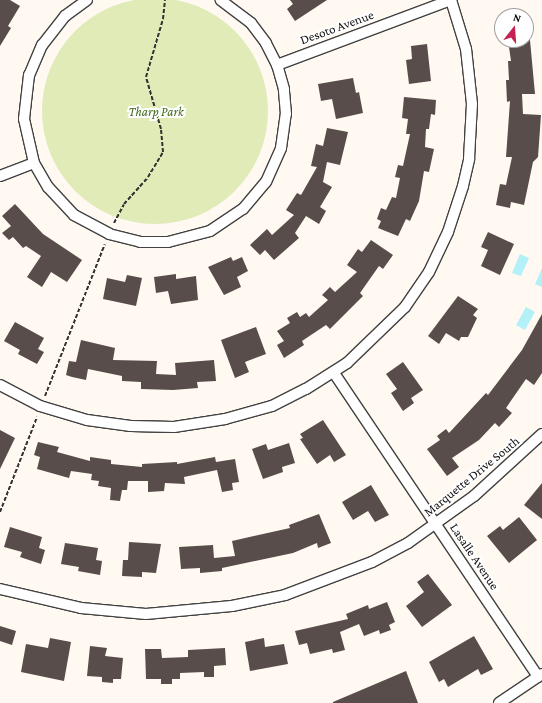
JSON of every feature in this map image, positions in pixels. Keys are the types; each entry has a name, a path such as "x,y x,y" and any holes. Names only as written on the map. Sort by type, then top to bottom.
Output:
{"street":[{"path":"87,0 65,16 42,45 29,75 24,119 34,163 48,187 74,215 109,234 140,242 168,242 210,231 243,209 266,182 281,148 286,114 284,89 277,65 266,43 251,23 221,0"},
{"path":"0,385 40,406 87,420 153,427 190,425 246,414 272,406 292,397 334,373 367,346 405,307 429,272 457,208 469,159 472,104 466,49 451,0"},
{"name":"Desoto Avenue","path":"277,65 451,0"},
{"path":"0,176 34,163"},
{"name":"Lasalle Avenue","path":"334,373 540,676"},
{"name":"Marquette Drive South","path":"0,589 50,603 108,611 146,614 232,606 285,595 328,580 372,562 437,524 474,496 542,434"},
{"path":"499,703 540,676"}],"path":[{"path":"0,512 40,406 109,234 124,204 148,178 163,152 161,129 146,77 163,19 165,0"}],"green space":[{"name":"Tharp Park","path":"155,-2 188,3 198,7 218,17 235,31 249,48 259,68 263,78 268,111 263,144 259,154 249,174 235,191 218,205 198,215 188,219 155,224 122,219 112,215 92,205 75,191 61,174 51,154 47,144 42,111 47,78 51,68 61,48 75,31 92,17 112,7 122,3"}],"water":[{"path":"520,254 529,258 521,276 512,273"},
{"path":"542,268 542,287 535,284"},
{"path":"526,307 535,312 525,330 516,325"}],"building":[{"path":"0,0 10,0 20,6 8,26 11,28 0,46"},
{"path":"290,0 327,0 295,21 287,9 293,4"},
{"path":"427,44 431,81 409,84 406,60 412,59 411,46"},
{"path":"509,48 531,48 535,94 522,94 523,114 541,115 538,157 533,162 524,205 511,202 510,208 496,205 500,184 506,185 512,157 506,157 510,101 507,102 506,80 509,80 508,61 511,61"},
{"path":"353,78 356,93 359,92 363,113 336,119 332,99 321,101 318,84"},
{"path":"404,97 436,100 435,115 431,114 429,129 426,129 425,147 434,149 429,172 424,171 419,201 410,221 406,219 398,236 378,228 381,221 377,219 381,208 386,210 392,197 396,198 400,178 395,177 398,165 403,166 410,134 406,134 408,119 402,118"},
{"path":"327,128 348,132 340,165 327,162 323,182 332,187 320,207 326,211 319,224 306,216 295,233 299,238 274,260 265,250 260,255 250,245 267,229 272,235 294,215 286,210 297,193 301,195 317,167 311,166 316,144 323,146"},
{"path":"15,204 43,234 82,260 67,282 51,272 42,287 27,277 41,256 26,246 23,248 13,237 9,240 2,233 11,226 2,216"},
{"path":"488,232 514,244 500,275 481,266 488,250 481,247"},
{"path":"371,240 393,255 383,269 379,266 360,293 363,296 330,329 326,325 302,341 304,345 284,358 277,345 284,341 277,331 290,323 287,318 297,312 300,317 306,313 309,317 328,300 322,295 330,287 335,292 357,272 347,265 358,249 362,252"},
{"path":"231,257 233,261 242,257 248,271 237,277 241,287 224,295 208,267"},
{"path":"176,274 176,279 196,276 198,300 171,304 168,291 156,293 154,277"},
{"path":"127,275 142,278 136,306 103,299 107,278 125,282"},
{"path":"458,296 478,309 473,315 477,318 468,337 461,337 459,341 446,333 439,344 428,336"},
{"path":"542,314 542,373 534,385 526,379 506,408 512,413 499,427 495,423 479,440 452,458 459,467 447,476 427,449 440,440 437,436 446,429 449,433 486,393 488,395 522,350"},
{"path":"15,322 44,338 38,349 44,352 37,364 18,354 20,350 4,341"},
{"path":"256,327 266,354 245,362 249,372 235,378 221,340"},
{"path":"81,340 115,348 113,360 157,361 156,374 176,375 175,363 214,360 216,381 197,382 198,388 173,390 141,389 141,382 122,381 122,376 88,369 86,380 66,375 69,361 76,362"},
{"path":"403,362 423,390 411,398 414,403 403,411 391,393 397,389 386,374"},
{"path":"323,420 346,455 334,462 330,455 317,464 300,439 303,438 300,434"},
{"path":"0,430 15,438 0,469"},
{"path":"38,442 59,447 57,452 90,461 90,457 111,460 111,464 142,467 142,464 177,462 177,464 215,457 216,462 235,459 239,482 232,483 233,490 222,492 217,470 184,477 185,484 165,483 164,491 148,492 148,481 128,481 127,490 122,490 120,501 110,500 111,488 98,486 99,481 91,480 92,474 71,471 69,478 37,469 40,457 34,455"},
{"path":"289,443 295,463 282,467 283,472 263,479 252,449 266,444 268,450"},
{"path":"542,483 542,519 524,505"},
{"path":"371,485 389,515 375,522 368,511 353,520 342,502"},
{"path":"319,514 331,543 318,548 317,543 293,553 222,568 222,571 200,573 200,568 181,569 179,547 213,545 214,558 235,556 232,541 290,528 289,525"},
{"path":"519,517 537,540 509,563 487,536 500,526 503,530"},
{"path":"10,527 42,537 39,548 45,550 41,564 20,557 22,552 4,547"},
{"path":"129,542 161,544 156,573 142,572 142,577 122,576 123,560 128,560"},
{"path":"65,543 98,548 96,560 102,561 100,575 78,571 79,567 61,564"},
{"path":"428,574 452,605 422,627 406,606 424,592 417,582"},
{"path":"387,602 395,622 389,625 391,630 380,634 379,630 364,636 359,624 340,632 345,650 333,653 332,649 310,654 307,643 299,645 295,631 348,619 346,614 368,605 369,609"},
{"path":"0,626 16,631 12,645 0,641"},
{"path":"474,636 493,669 481,675 478,669 448,687 444,679 439,682 429,662"},
{"path":"50,638 71,642 64,681 21,672 26,644 48,648"},
{"path":"264,638 265,647 284,644 288,664 250,671 245,642"},
{"path":"90,646 107,648 105,656 123,658 121,679 113,679 113,683 102,682 102,677 87,676"},
{"path":"225,648 226,665 214,666 214,677 204,677 204,672 180,673 180,679 172,679 172,684 161,684 161,679 146,679 145,649 161,649 162,658 188,657 188,650"},
{"path":"406,671 418,703 333,703 333,702"}]}
